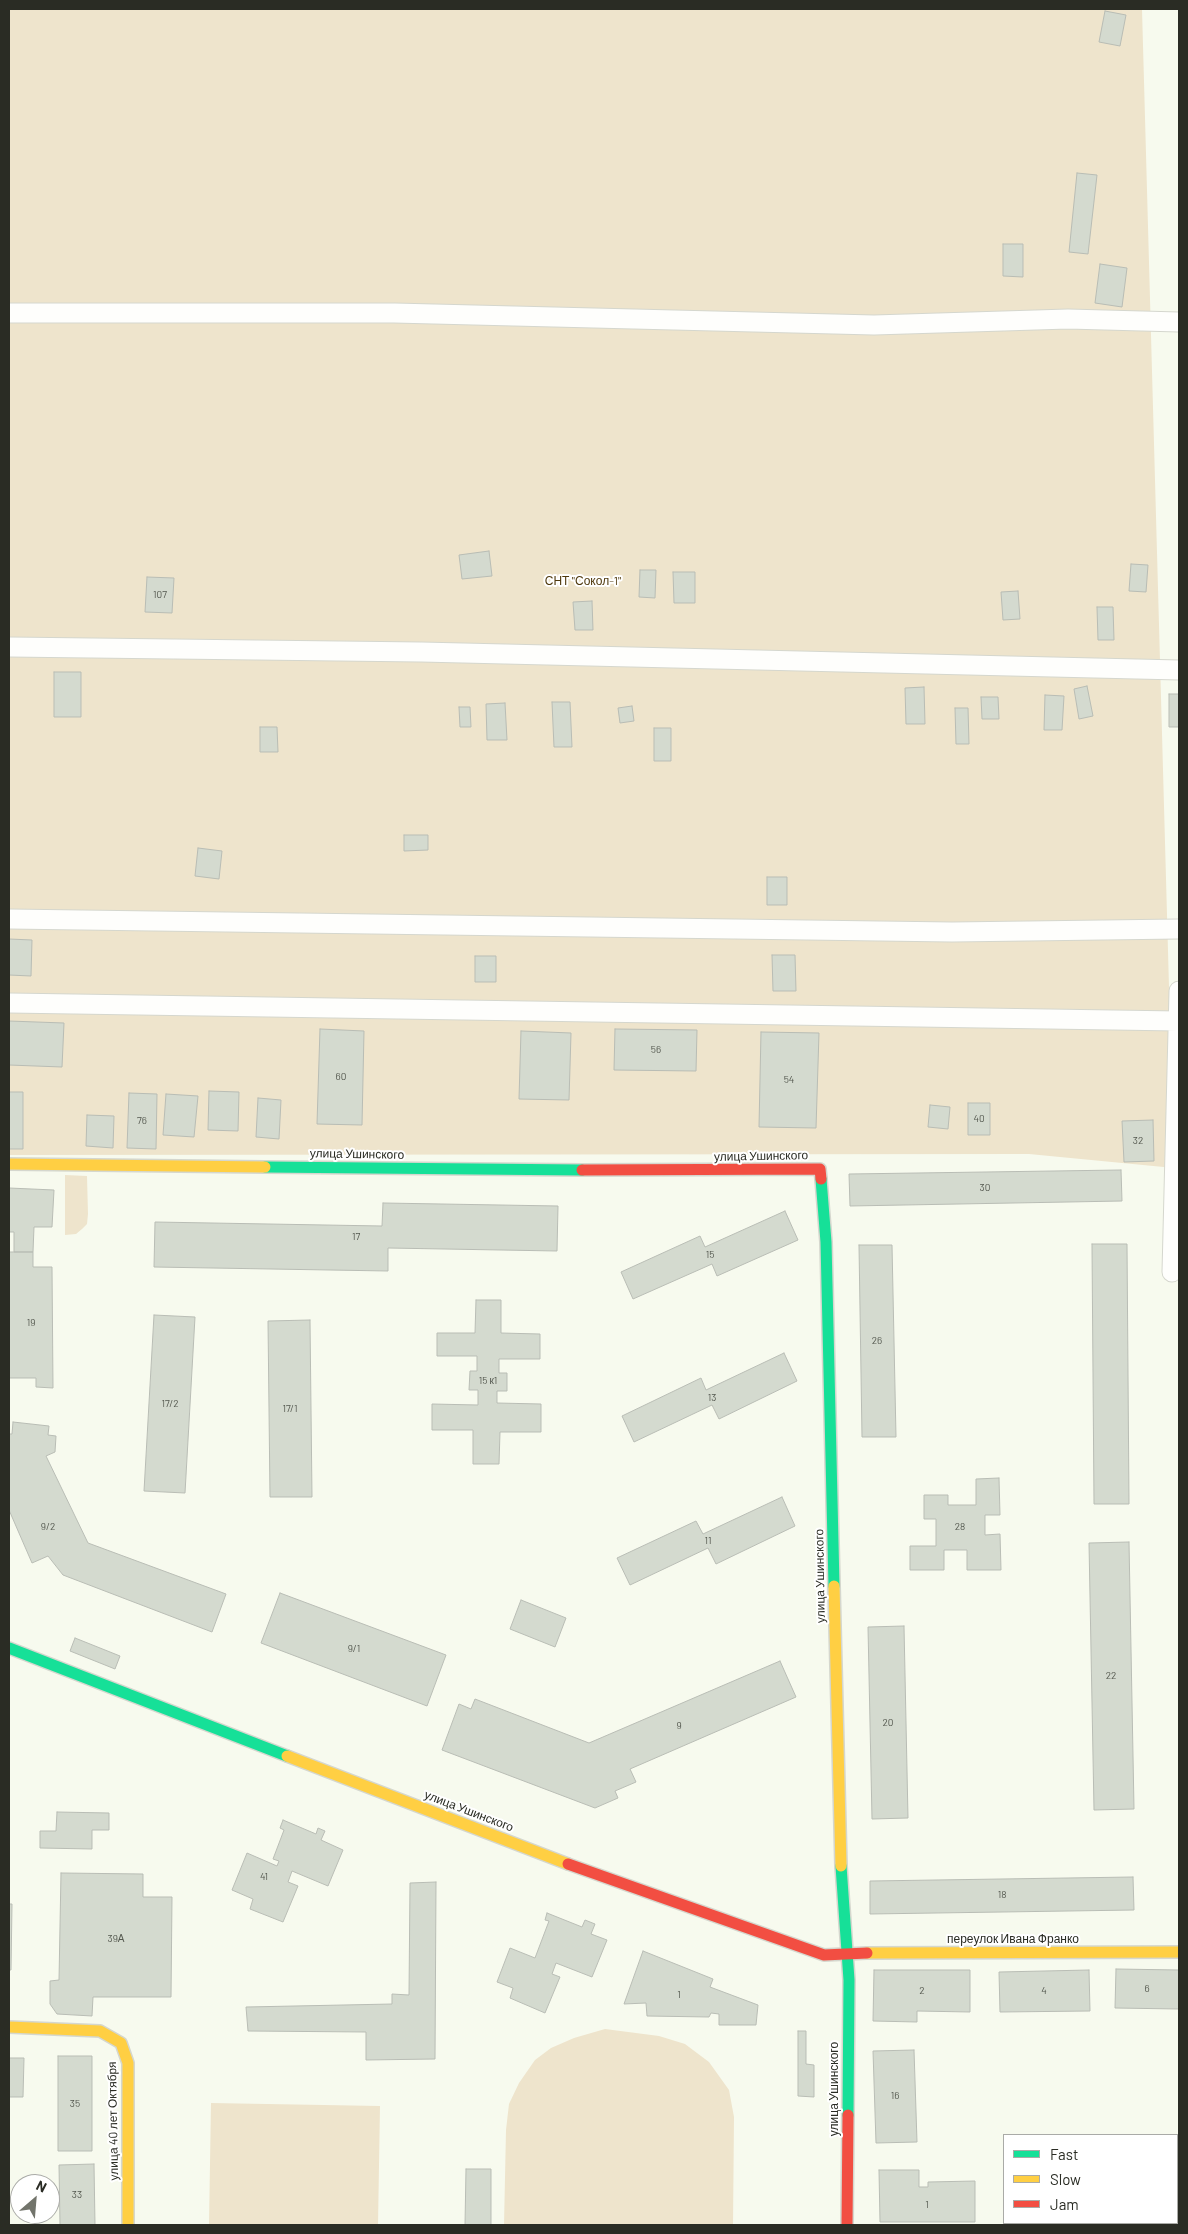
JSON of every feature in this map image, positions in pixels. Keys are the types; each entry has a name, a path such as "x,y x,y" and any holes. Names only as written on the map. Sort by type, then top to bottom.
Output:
{"street":[{"path":"9,313 394,313 874,325 1068,319 1179,322"},
{"path":"9,647 441,652 1179,670"},
{"path":"9,919 952,932 1179,929"},
{"path":"1172,1272 1179,991"},
{"path":"9,1003 1178,1020"},
{"name":"улица Ушинского","path":"9,1164 659,1171 820,1170 826,1242 840,1852 849,1980 847,2225"},
{"name":"улица Ушинского","path":"9,1648 572,1865 824,1955 846,1953"},
{"name":"переулок Ивана Франко","path":"846,1953 1179,1952"},
{"name":"улица 40 лет Октября","path":"9,2028 100,2031 121,2044 128,2063 128,2225"}],"green space":[{"name":"СНТ \"Сокол-1\"","path":"9,9 1142,9 1174,1168 1029,1154 9,1155"},
{"path":"65,1175 87,1176 87,1224 76,1234 65,1235"},
{"path":"605,2029 659,2036 685,2044 709,2062 729,2090 734,2117 733,2225 504,2225 506,2130 509,2104 519,2083 535,2060 551,2048 574,2038"},
{"path":"211,2103 380,2106 378,2225 209,2225"}],"building":[{"path":"1105,11 1126,15 1120,46 1099,42"},
{"path":"1077,173 1097,175 1088,254 1069,252"},
{"path":"1003,244 1023,244 1023,277 1003,276"},
{"path":"1100,264 1127,268 1122,307 1095,303"},
{"path":"489,551 492,576 462,579 459,555"},
{"path":"1131,564 1148,565 1146,592 1129,591"},
{"path":"640,570 656,570 655,598 639,597"},
{"path":"673,572 695,572 695,603 674,603"},
{"path":"147,577 174,578 172,613 145,612"},
{"path":"1018,591 1020,619 1003,620 1001,592"},
{"path":"592,601 593,630 575,630 573,602"},
{"path":"1097,607 1113,607 1114,640 1098,640"},
{"path":"54,672 81,672 81,717 54,717"},
{"path":"1087,686 1093,716 1079,719 1074,689"},
{"path":"924,687 925,724 906,724 905,688"},
{"path":"1169,694 1179,694 1179,727 1169,727"},
{"path":"1045,695 1064,696 1062,730 1044,730"},
{"path":"981,697 998,697 999,719 982,719"},
{"path":"552,702 570,702 572,747 554,747"},
{"path":"505,703 507,740 487,740 486,704"},
{"path":"632,706 634,721 620,723 618,708"},
{"path":"459,707 470,707 471,727 460,727"},
{"path":"955,708 968,708 969,744 956,744"},
{"path":"260,727 277,727 278,752 260,752"},
{"path":"654,728 671,728 671,761 654,761"},
{"path":"404,835 428,835 428,850 404,851"},
{"path":"198,848 222,851 219,879 195,876"},
{"path":"767,877 787,877 787,905 767,905"},
{"path":"9,939 32,940 31,976 9,975"},
{"path":"772,955 795,955 796,991 773,991"},
{"path":"475,956 496,956 496,982 475,982"},
{"path":"9,1021 64,1023 62,1067 9,1065"},
{"path":"320,1029 364,1031 362,1125 317,1124"},
{"path":"615,1029 697,1030 696,1071 614,1070"},
{"path":"521,1031 571,1033 569,1100 519,1099"},
{"path":"761,1032 819,1033 816,1128 759,1127"},
{"path":"209,1091 239,1092 238,1131 208,1130"},
{"path":"9,1092 23,1092 23,1149 9,1149"},
{"path":"129,1093 157,1094 156,1149 127,1148"},
{"path":"166,1094 198,1096 194,1137 163,1135"},
{"path":"258,1098 281,1100 279,1139 256,1137"},
{"path":"968,1103 990,1103 990,1135 968,1135"},
{"path":"930,1105 950,1107 948,1129 928,1127"},
{"path":"87,1115 114,1116 113,1148 86,1146"},
{"path":"1153,1120 1154,1161 1124,1162 1122,1121"},
{"path":"1121,1170 1122,1201 850,1206 849,1174"},
{"path":"9,1188 54,1190 52,1227 34,1227 33,1252 14,1252 14,1232 9,1232"},
{"path":"383,1203 558,1206 557,1251 388,1248 388,1271 154,1267 155,1222 382,1226"},
{"path":"785,1211 798,1240 717,1276 712,1264 633,1299 621,1272 700,1236 705,1247"},
{"path":"1092,1244 1127,1244 1129,1504 1094,1504"},
{"path":"859,1245 892,1245 896,1437 862,1437"},
{"path":"9,1252 33,1252 33,1267 52,1267 53,1388 36,1387 36,1378 9,1378"},
{"path":"476,1300 501,1300 501,1333 540,1334 540,1359 499,1359 499,1373 507,1373 507,1391 497,1391 497,1403 541,1404 541,1432 500,1432 499,1464 473,1464 473,1430 432,1430 432,1404 478,1405 478,1390 469,1390 470,1371 477,1371 477,1356 437,1356 437,1333 475,1333"},
{"path":"154,1315 195,1317 185,1493 144,1491"},
{"path":"310,1320 312,1497 270,1497 268,1321"},
{"path":"784,1353 797,1381 719,1419 712,1405 634,1442 622,1416 701,1378 706,1390"},
{"path":"13,1422 49,1426 48,1435 56,1436 55,1452 46,1456 88,1543 226,1594 212,1632 63,1575 48,1556 32,1563 9,1510 9,1434 12,1434"},
{"path":"999,1478 1000,1515 985,1515 985,1535 1000,1534 1001,1570 967,1570 967,1550 944,1550 944,1570 910,1570 910,1546 936,1546 936,1519 924,1519 924,1495 948,1495 948,1505 976,1505 976,1479"},
{"path":"782,1497 795,1526 716,1564 708,1548 630,1585 617,1558 696,1521 703,1534"},
{"path":"1129,1542 1134,1809 1094,1810 1089,1543"},
{"path":"280,1593 446,1655 427,1706 261,1643"},
{"path":"521,1600 566,1618 555,1647 510,1629"},
{"path":"904,1626 908,1818 872,1819 868,1627"},
{"path":"75,1638 120,1656 115,1669 70,1651"},
{"path":"780,1661 796,1697 630,1769 636,1782 615,1791 618,1798 595,1808 442,1750 459,1704 471,1709 475,1699 589,1743"},
{"path":"57,1812 109,1813 109,1830 92,1830 92,1849 40,1848 40,1831 56,1831"},
{"path":"283,1820 316,1834 318,1828 325,1831 321,1840 343,1850 328,1886 292,1871 288,1882 298,1886 283,1922 250,1909 253,1899 232,1890 247,1853 277,1866 279,1861 273,1859 284,1830 280,1828"},
{"path":"61,1873 143,1874 143,1897 172,1897 171,1997 93,1997 92,2016 57,2014 50,2004 50,1981 59,1980"},
{"path":"1133,1877 1134,1910 870,1914 870,1881"},
{"path":"436,1882 435,2059 366,2060 366,2032 248,2031 246,2007 392,2004 392,1994 409,1995 410,1883"},
{"path":"9,1904 12,1904 11,1970 9,1970"},
{"path":"547,1913 582,1927 585,1920 595,1924 591,1934 607,1940 592,1977 556,1963 552,1974 560,1977 545,2013 510,1998 513,1988 497,1982 510,1948 535,1958 549,1921 545,1920"},
{"path":"643,1951 713,1979 710,1987 758,2005 756,2025 719,2025 719,2014 711,2013 709,2017 647,2016 646,2003 624,2004"},
{"path":"1116,1969 1179,1970 1179,2009 1115,2008"},
{"path":"874,1970 970,1970 970,2012 917,2011 917,2022 873,2021"},
{"path":"1089,1970 1090,2011 1000,2012 999,1972"},
{"path":"798,2031 806,2031 806,2064 814,2065 814,2097 798,2096"},
{"path":"914,2050 917,2142 876,2143 873,2051"},
{"path":"58,2056 92,2056 92,2151 58,2151"},
{"path":"9,2058 24,2058 23,2097 9,2097"},
{"path":"94,2164 95,2225 60,2225 59,2165"},
{"path":"466,2169 491,2169 491,2225 465,2225"},
{"path":"879,2170 919,2170 919,2187 928,2187 928,2182 975,2181 975,2222 880,2222"},
{"path":"1178,2177 1179,2177 1178,2218"}],"traffic: fast":[{"path":"265,1167 582,1170"},
{"path":"821,1179 826,1242 834,1586"},
{"path":"9,1648 287,1756"},
{"path":"841,1866 849,1980 848,2115"}],"traffic: slow":[{"path":"9,1164 265,1167"},
{"path":"834,1586 841,1866"},
{"path":"287,1756 568,1864"},
{"path":"867,1953 1179,1952"},
{"path":"9,2027 100,2031 121,2043 128,2063 128,2225"}],"traffic: jam":[{"path":"582,1170 820,1169 821,1179"},
{"path":"568,1864 824,1955 867,1953"},
{"path":"847,2225 848,2115"}]}
